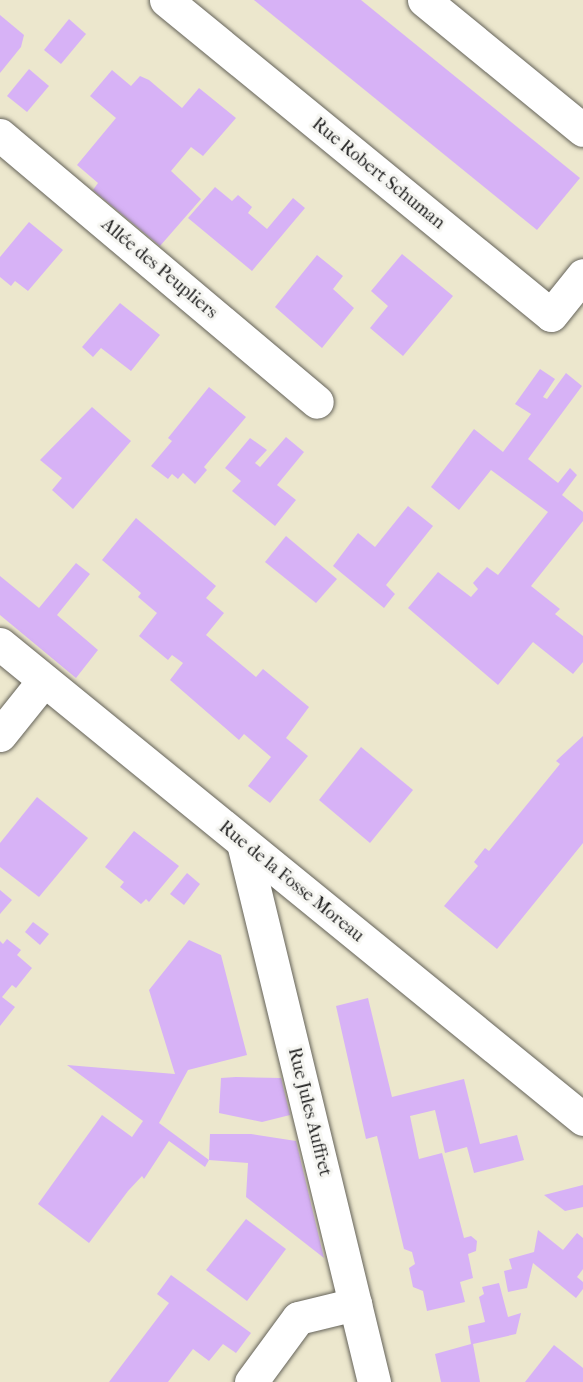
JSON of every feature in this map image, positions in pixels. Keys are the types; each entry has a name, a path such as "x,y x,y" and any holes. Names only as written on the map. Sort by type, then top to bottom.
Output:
{"street":[{"name":"Rue Robert Schuman","path":"166,0 551,315 583,275"},
{"path":"424,0 583,130"},
{"name":"Allée des Peupliers","path":"0,135 318,402"},
{"name":"Rue de la Fosse Moreau","path":"0,644 583,1119"},
{"path":"0,735 44,680"},
{"name":"Rue Jules Auffret","path":"243,843 375,1382"},
{"path":"251,1382 298,1318 355,1304"}],"building":[{"path":"254,0 361,0 580,178 537,230"},
{"path":"0,15 24,35 21,47 0,73"},
{"path":"69,19 86,34 61,64 44,50"},
{"path":"29,69 49,86 27,112 7,96"},
{"path":"112,70 131,86 140,76 149,80 182,108 199,88 236,118 203,156 191,147 171,171 201,199 160,246 93,190 98,183 77,165 116,118 90,96"},
{"path":"215,187 232,201 238,195 252,207 248,213 267,229 293,198 305,208 252,271 188,218"},
{"path":"29,222 63,250 28,291 15,281 11,286 0,277 0,257"},
{"path":"402,254 453,296 403,356 370,328 388,306 371,291"},
{"path":"317,255 343,276 333,289 354,308 322,348 275,307"},
{"path":"120,303 160,335 131,371 101,348 93,357 82,347"},
{"path":"540,369 555,379 543,397 547,399 566,373 582,386 528,459 558,483 570,468 577,475 562,495 583,512 583,521 531,586 560,609 555,614 583,636 583,662 573,674 533,642 498,685 408,608 438,572 471,597 478,589 473,583 487,567 498,575 548,512 491,470 459,510 431,487 474,429 503,452 531,414 515,404"},
{"path":"209,387 246,417 204,467 207,470 195,484 183,473 178,479 172,474 168,479 151,466 172,441 168,438"},
{"path":"92,407 131,441 73,509 52,490 62,478 40,460"},
{"path":"286,437 304,452 277,485 296,500 275,526 232,491 241,481 225,468 250,438 267,450 255,463 260,467"},
{"path":"408,506 433,526 386,585 395,594 384,608 333,566 358,533 375,547"},
{"path":"136,518 216,586 206,598 224,613 206,635 256,677 263,669 309,707 286,738 308,756 270,803 248,786 271,757 244,734 239,740 170,680 183,663 172,655 168,660 139,636 157,613 138,597 141,593 102,560"},
{"path":"286,536 337,579 316,603 265,562"},
{"path":"76,563 90,574 57,615 98,650 76,678 0,615 0,576 39,608"},
{"path":"583,736 583,843 497,949 444,906 478,866 474,862 485,848 489,851 560,764 556,761"},
{"path":"361,747 413,790 370,843 319,800"},
{"path":"37,797 88,838 39,897 0,867 0,843"},
{"path":"134,831 179,866 149,902 146,899 141,904 120,887 124,882 105,867"},
{"path":"187,873 200,884 184,905 170,894"},
{"path":"0,890 12,900 0,914"},
{"path":"33,922 49,934 40,945 25,932"},
{"path":"7,939 21,950 17,955 32,968 16,988 12,985 2,997 15,1007 0,1026 0,941 3,944"},
{"path":"189,940 221,955 247,1055 188,1070 159,1123 209,1160 205,1167 169,1141 144,1179 142,1176 128,1191 89,1243 38,1204 102,1115 132,1137 143,1121 67,1065 175,1074 149,990"},
{"path":"368,998 392,1097 464,1079 480,1144 517,1135 524,1160 474,1173 467,1147 445,1153 435,1110 410,1116 419,1159 442,1153 464,1238 471,1236 477,1241 476,1251 468,1254 473,1278 460,1282 465,1302 427,1311 423,1291 413,1287 409,1268 415,1264 412,1252 404,1249 377,1136 366,1139 336,1006"},
{"path":"221,1078 281,1078 290,1115 262,1122 219,1113"},
{"path":"210,1134 251,1134 296,1141 324,1258 246,1197 248,1163 209,1160"},
{"path":"583,1185 583,1207 565,1211 544,1195"},
{"path":"246,1219 286,1249 247,1301 206,1270"},
{"path":"538,1230 563,1250 577,1233 583,1238 583,1269 577,1277 583,1282 583,1289 576,1298 533,1263 527,1288 508,1292 504,1271 512,1269 509,1259 534,1252"},
{"path":"171,1275 251,1333 236,1353 223,1344 209,1361 193,1349 168,1382 109,1382 169,1303 157,1294"},
{"path":"499,1283 508,1317 521,1313 516,1334 473,1344 480,1382 441,1382 435,1354 471,1344 468,1326 485,1322 479,1297 484,1294 482,1287"},
{"path":"554,1345 583,1368 583,1382 525,1382"}]}
